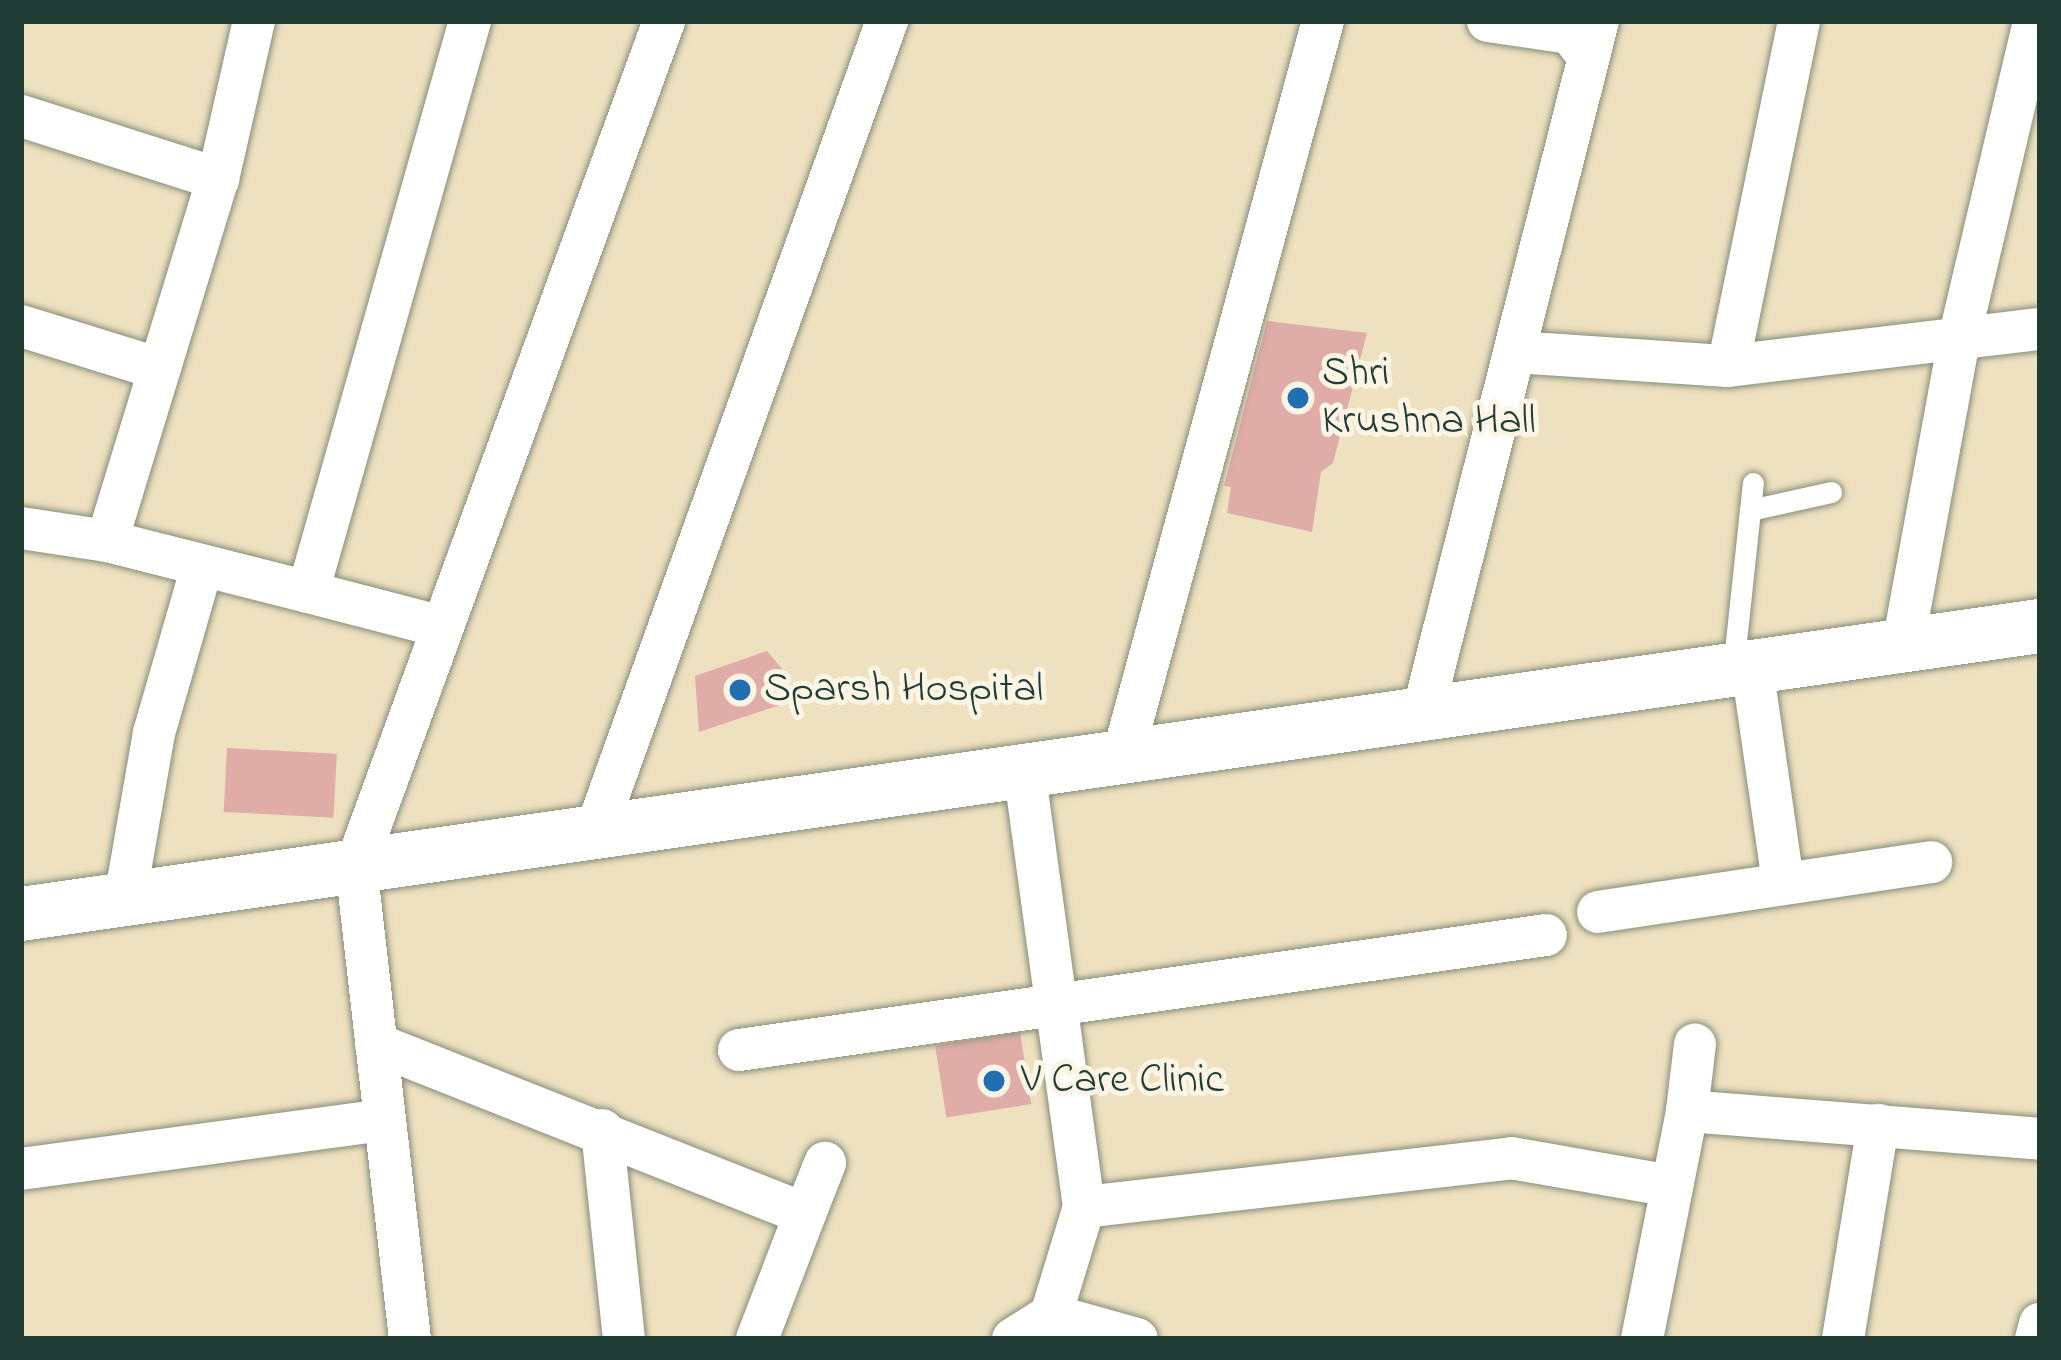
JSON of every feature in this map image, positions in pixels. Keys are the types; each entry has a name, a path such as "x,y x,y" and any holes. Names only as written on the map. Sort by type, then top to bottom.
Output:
{"street":[{"path":"107,541 218,179 254,21"},
{"path":"308,592 470,21"},
{"path":"410,1339 356,865 664,21"},
{"path":"596,830 887,21"},
{"path":"1124,754 1323,21"},
{"path":"1423,712 1593,39 1487,21"},
{"path":"1727,366 1799,21"},
{"path":"1903,645 1959,339 2034,21"},
{"path":"21,116 218,179"},
{"path":"21,326 160,369"},
{"path":"1515,352 1727,366 2040,329"},
{"path":"21,528 107,541 442,627"},
{"path":"125,898 154,733 202,567"},
{"path":"21,914 2040,626"},
{"path":"1742,668 1783,881"},
{"path":"1013,1339 1051,1315 1084,1207 1052,1004 1024,769"},
{"path":"1598,912 1931,862"},
{"path":"740,1050 1546,935"},
{"path":"376,1044 805,1214"},
{"path":"1642,1339 1688,1111 1695,1044"},
{"path":"1688,1111 2040,1139"},
{"path":"21,1169 385,1120"},
{"path":"1843,1339 1878,1126"},
{"path":"602,1130 624,1339"},
{"path":"1084,1207 1511,1158 1671,1186"},
{"path":"757,1339 825,1163"},
{"path":"1051,1315 1136,1339"},
{"path":"2036,1339 2040,1324"}],"lane":[{"path":"1742,668 1753,483"},
{"path":"1750,510 1831,492"}],"building":[{"name":"Shri Krushna Hall","path":"1267,321 1367,333 1333,463 1321,472 1312,532 1227,513 1231,487 1224,486"},
{"name":"Sparsh Hospital","path":"767,651 783,670 783,704 699,732 695,676"},
{"path":"227,748 337,754 333,818 224,812"},
{"path":"1020,1032 1031,1104 946,1118 935,1045"}],"place":[{"name":"Shri Krushna Hall","path":"1298,398"},
{"name":"Sparsh Hospital","path":"740,690"},
{"name":"V Care Clinic","path":"994,1081"}]}
